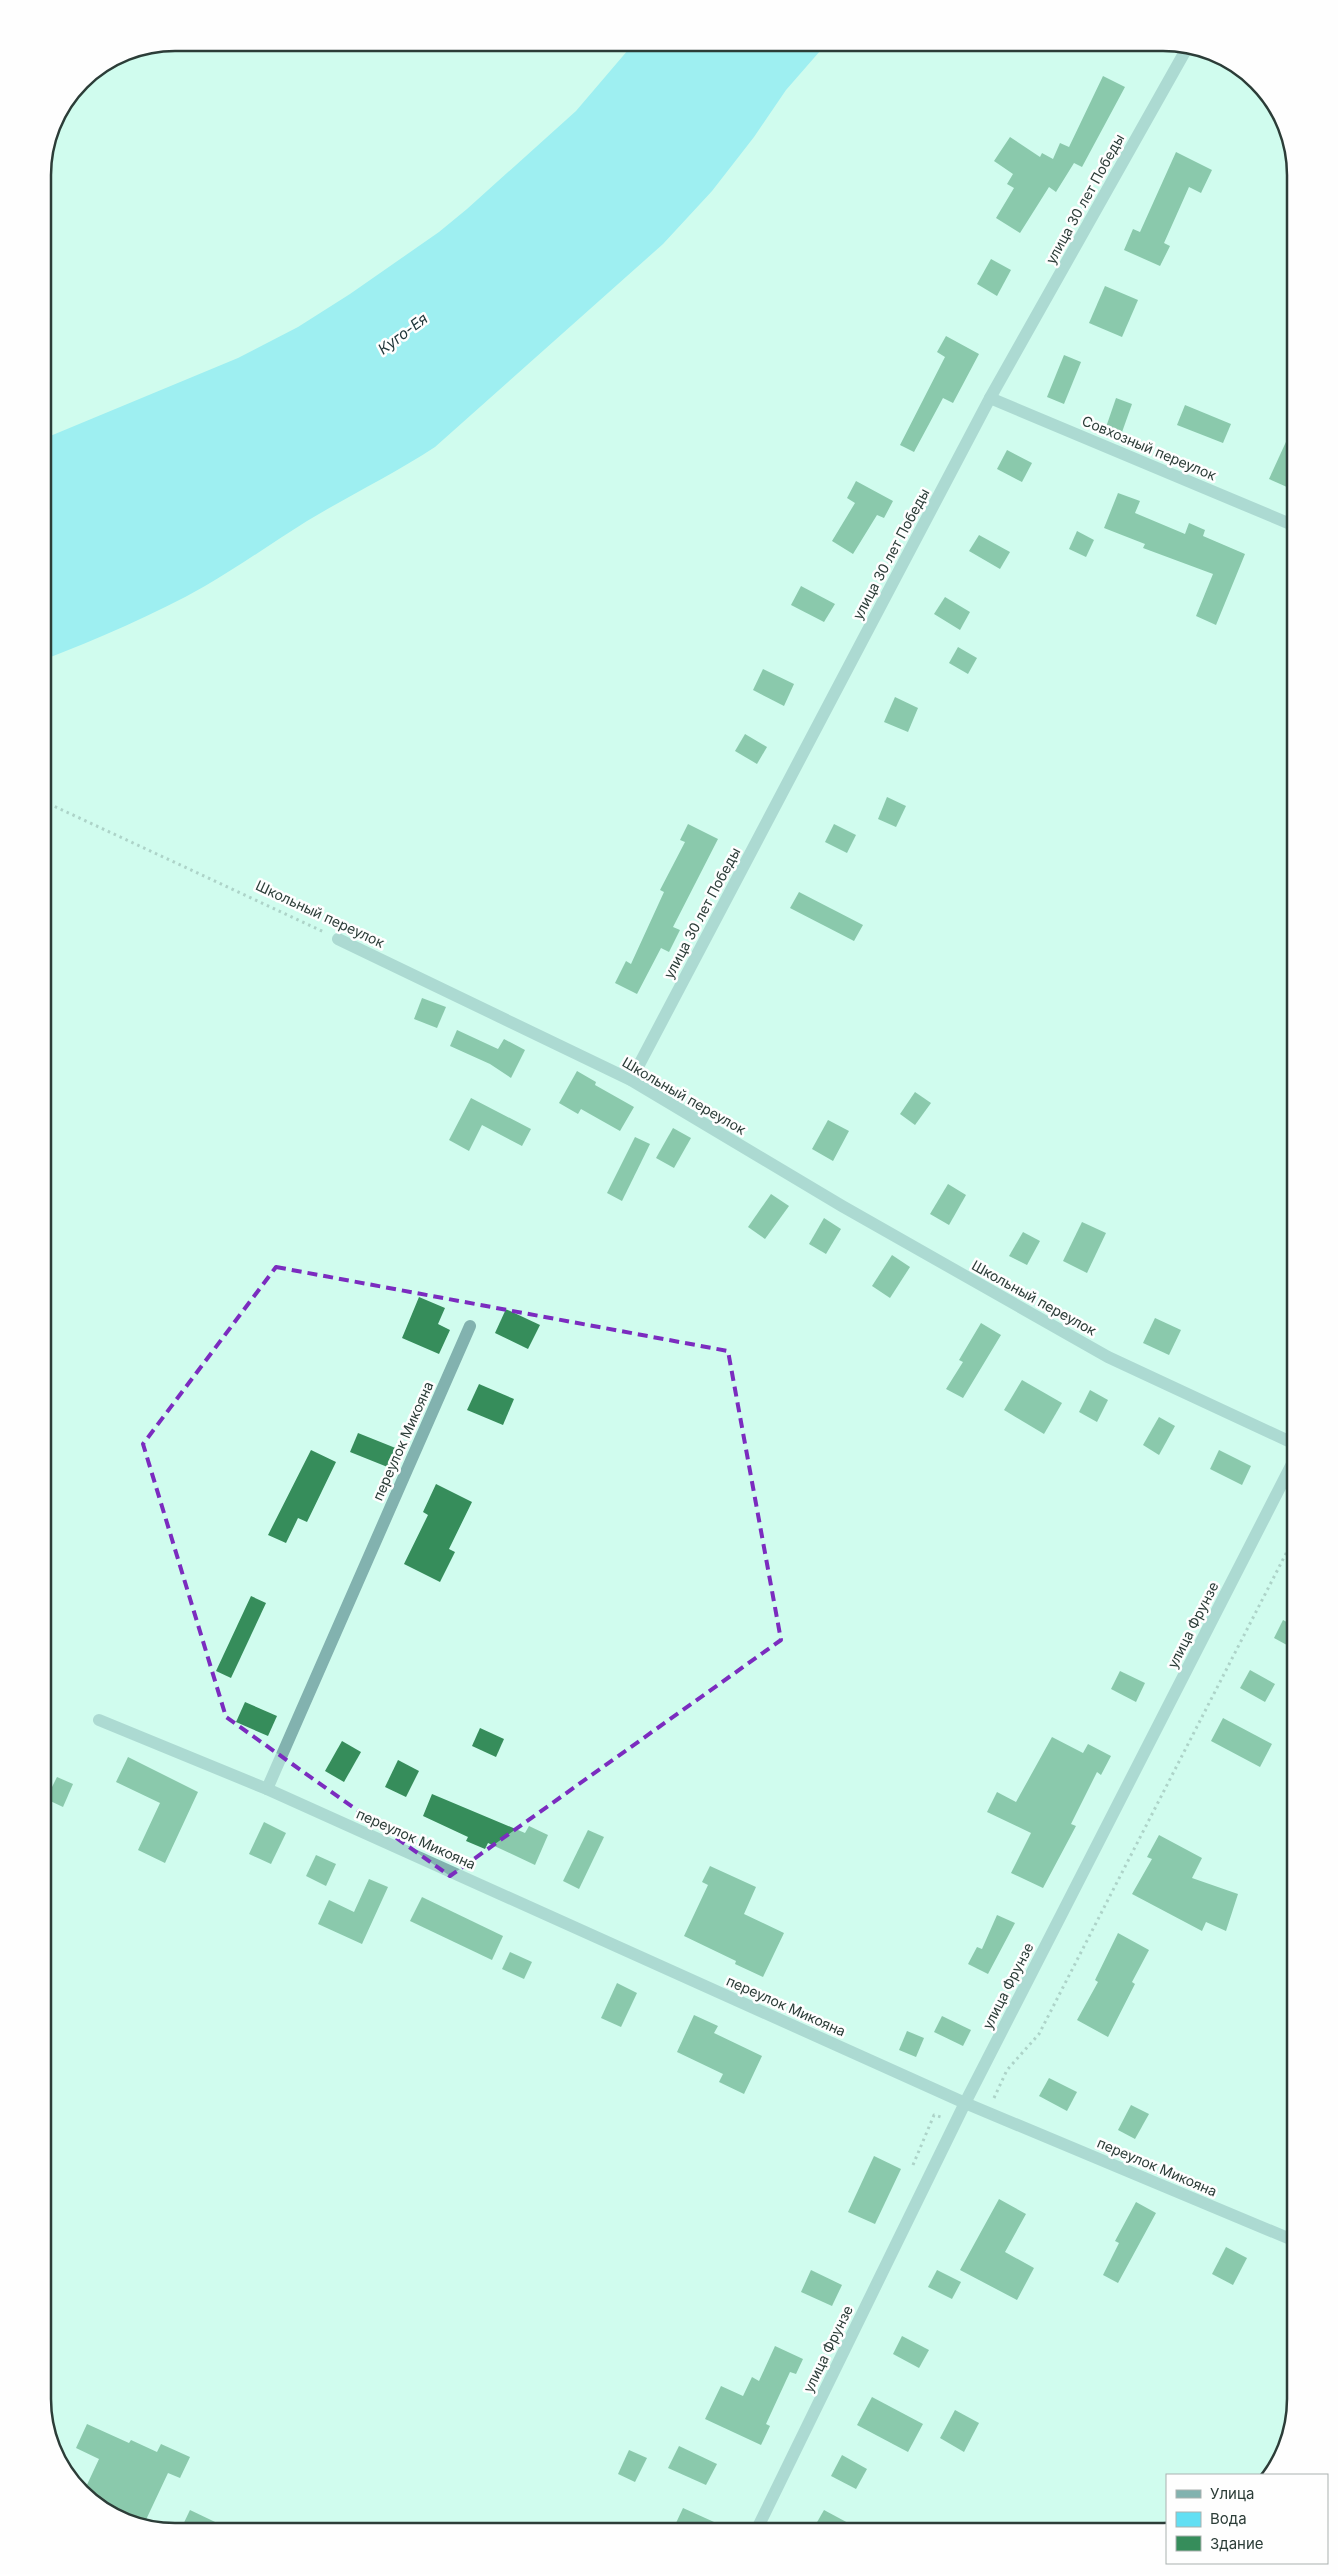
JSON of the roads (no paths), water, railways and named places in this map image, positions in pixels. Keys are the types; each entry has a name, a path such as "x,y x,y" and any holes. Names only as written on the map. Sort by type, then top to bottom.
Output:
{"street":[{"name":"улица 30 лет Победы","path":"631,1080 990,398 1184,54"},
{"name":"Совхозный переулок","path":"990,398 1287,522"},
{"name":"Школьный переулок","path":"338,939 631,1080 842,1206 1108,1357 1287,1440"},
{"name":"переулок Микояна","path":"267,1788 470,1326"},
{"name":"улица Фрунзе","path":"760,2523 965,2103 1287,1476"},
{"name":"переулок Микояна","path":"99,1720 267,1788 965,2103 1287,2237"}],"water":[{"name":"Куго-Ея","path":"627,51 819,52 786,90 754,137 712,191 663,244 435,447 307,521 186,597 125,626 52,657 52,435 238,358 298,327 350,294 439,232 576,111"}]}
